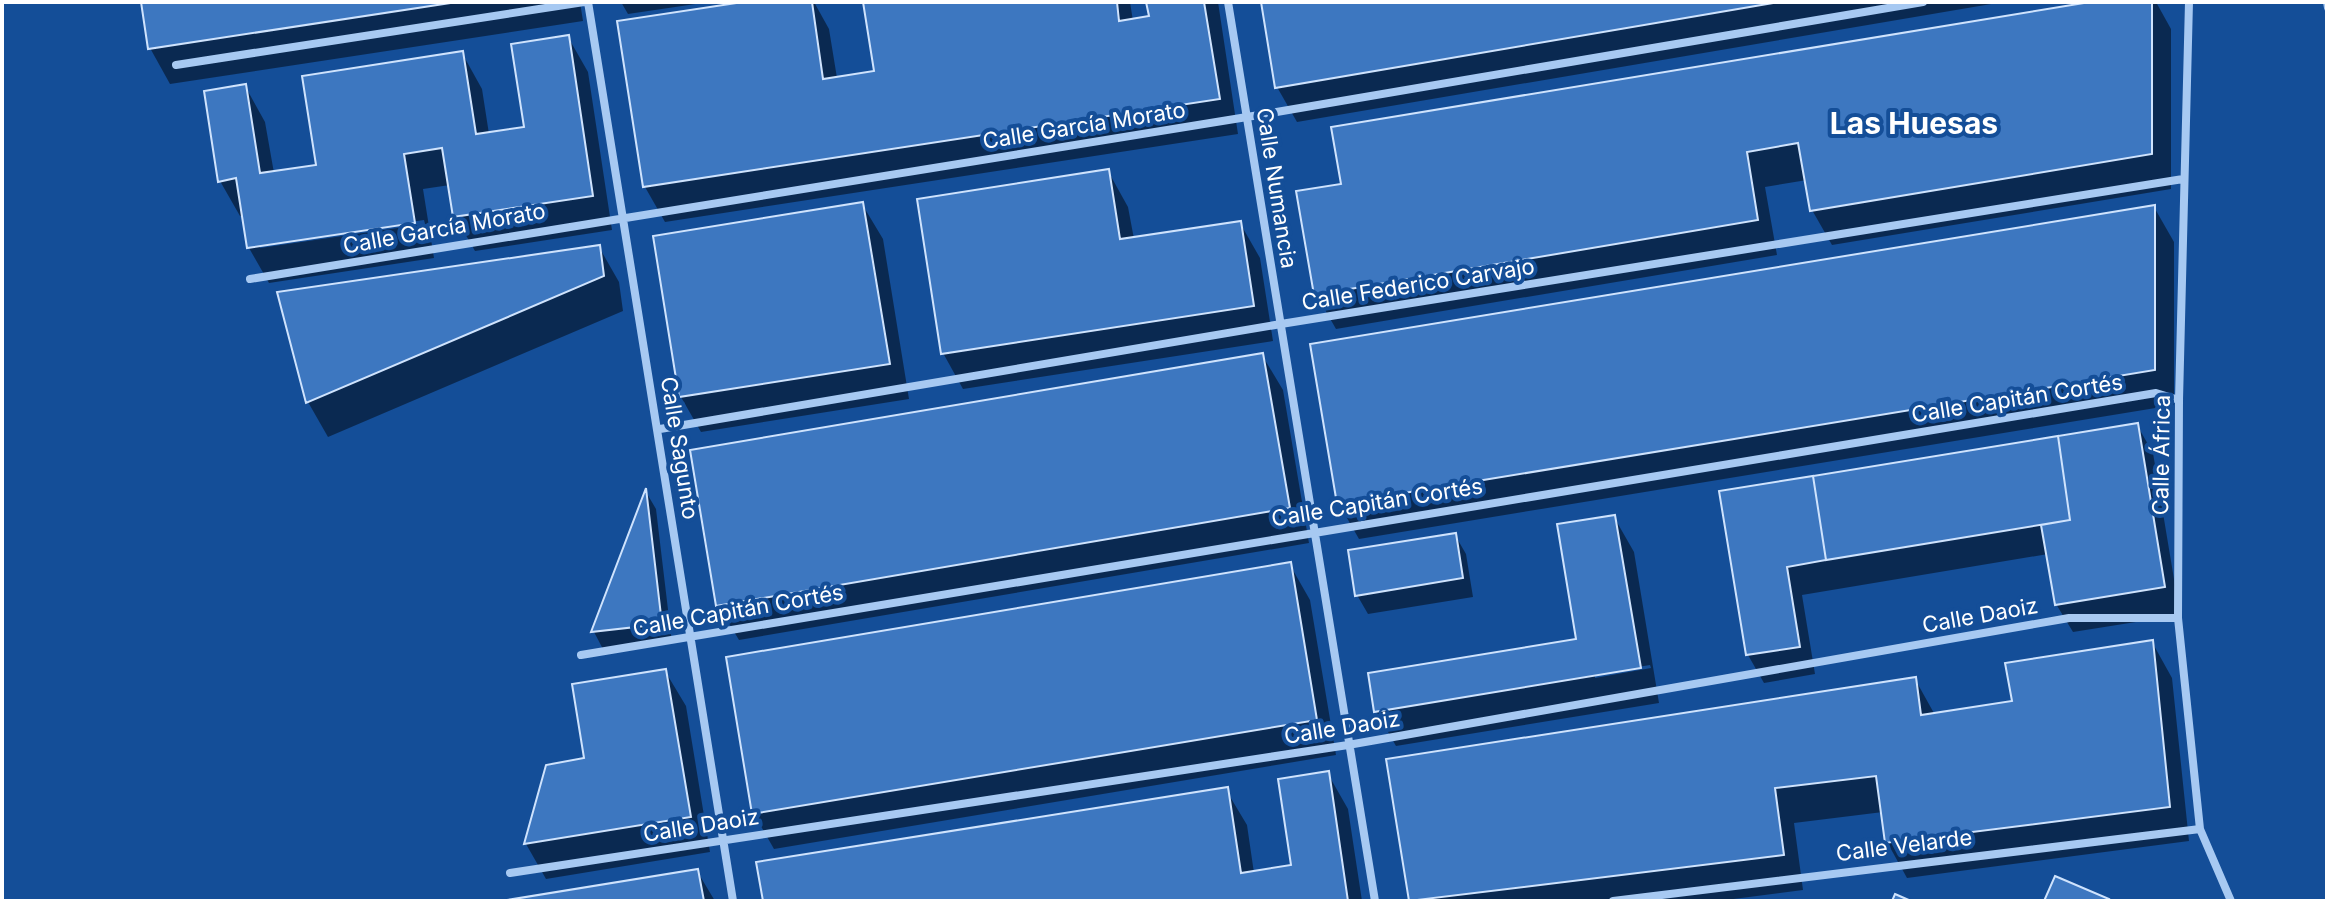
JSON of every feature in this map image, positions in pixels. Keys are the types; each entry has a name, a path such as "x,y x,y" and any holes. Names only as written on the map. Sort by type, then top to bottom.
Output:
{"street":[{"path":"176,65 586,2"},
{"name":"Calle Sagunto","path":"586,2 660,429 733,901"},
{"name":"Calle Numancia","path":"1228,2 1375,901"},
{"name":"Calle García Morato","path":"250,279 1247,117 1923,2"},
{"name":"Calle África","path":"2189,2 2179,400 2178,618 2200,829 2231,901"},
{"name":"Calle Federico Carvajo","path":"660,429 1281,324 2183,179"},
{"name":"Calle Capitán Cortés","path":"581,655 2156,393 2179,400"},
{"name":"Calle Daoiz","path":"510,873 1348,745 2069,618 2178,618"},
{"name":"Calle Velarde","path":"1613,901 2200,829"}],"lane":[{"path":"2326,2 2327,8"}],"building":[{"path":"141,2 457,2 148,49"},
{"path":"743,2 812,2 823,79 874,71 863,2 1117,2 1119,21 1149,16 1146,2 1204,2 1220,99 643,187 617,21"},
{"path":"1261,2 1779,2 1275,88"},
{"path":"2090,2 2152,2 2152,154 1810,211 1798,143 1747,152 1758,220 1314,295 1296,191 1341,184 1331,127"},
{"path":"569,35 593,196 453,217 442,148 404,154 415,223 247,248 236,178 218,182 204,91 246,84 260,173 316,165 302,76 463,51 476,134 524,127 511,44"},
{"path":"1109,169 1120,239 1241,221 1254,306 941,354 917,199"},
{"path":"863,202 890,364 679,397 653,236"},
{"path":"2155,205 2155,370 1337,504 1310,344"},
{"path":"600,245 604,276 306,403 277,292"},
{"path":"1263,353 1290,508 716,606 690,450"},
{"path":"2138,423 2165,587 2055,605 2041,525 2070,520 2058,436"},
{"path":"2058,436 2070,520 1826,560 1813,476"},
{"path":"1813,476 1826,560 1787,567 1800,647 1746,655 1719,491"},
{"path":"646,488 662,624 591,632"},
{"path":"1615,515 1641,668 1374,712 1368,673 1576,639 1557,524"},
{"path":"1456,533 1463,578 1355,596 1348,550"},
{"path":"1291,562 1317,720 752,814 726,657"},
{"path":"2153,640 2170,807 1885,843 1876,776 1775,788 1784,855 1409,901 1386,759 1916,677 1921,715 2012,701 2005,663"},
{"path":"666,669 691,817 524,844 546,765 584,758 572,684"},
{"path":"1329,771 1348,901 763,901 756,862 1228,787 1241,873 1291,865 1278,779"},
{"path":"698,869 704,901 501,901"},
{"path":"2055,876 2109,899 2044,901"},
{"path":"1895,894 1911,901 1892,901"}],"district":[{"name":"Las Huesas","path":"1914,124"}]}
